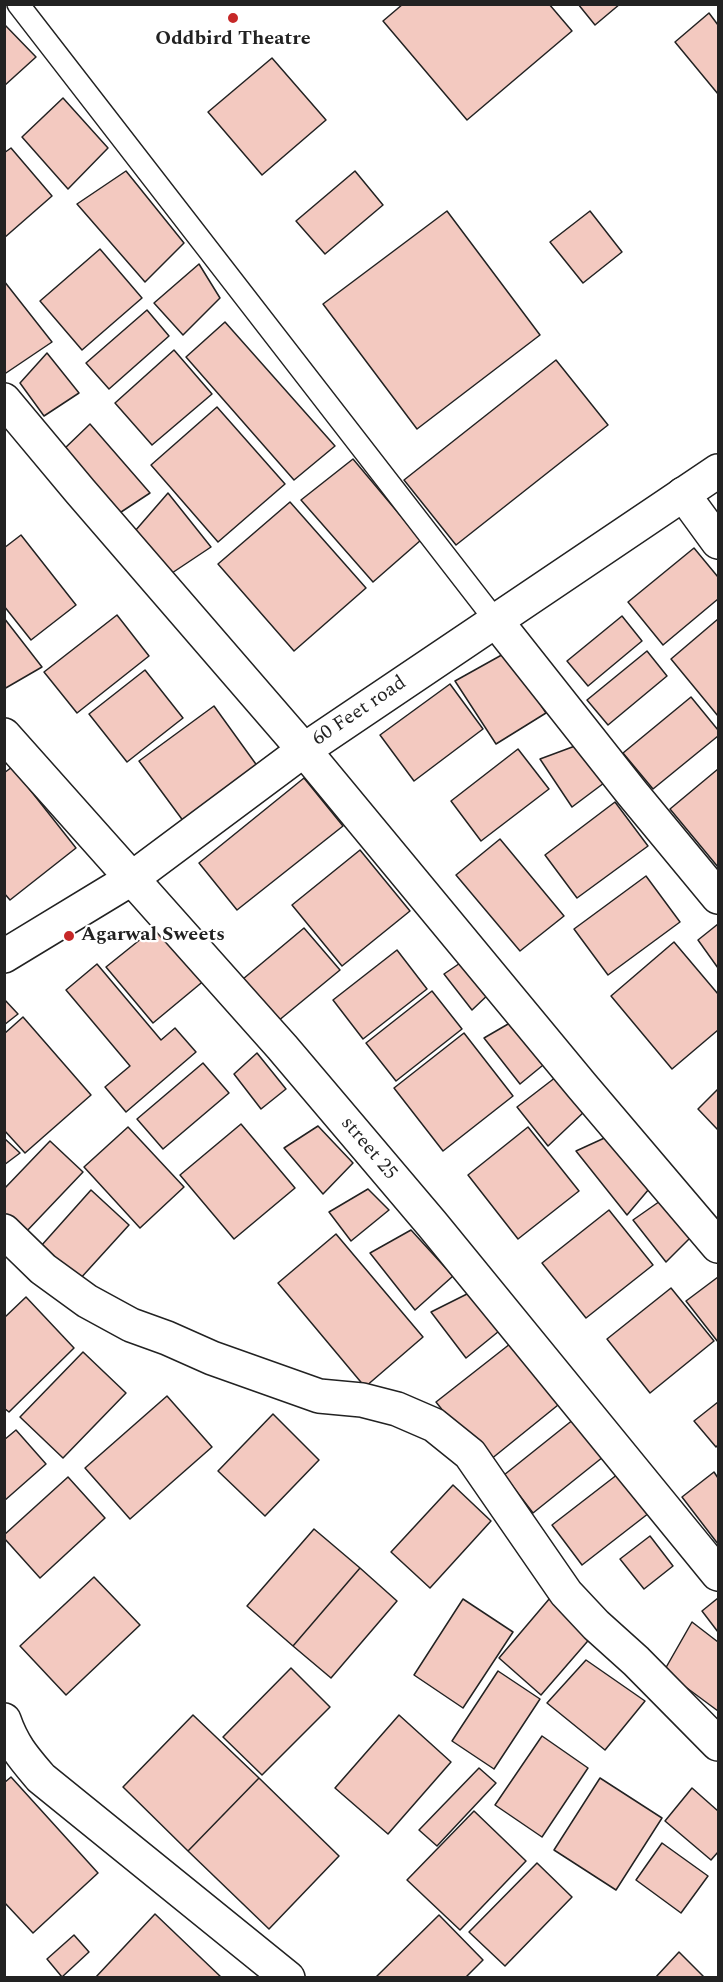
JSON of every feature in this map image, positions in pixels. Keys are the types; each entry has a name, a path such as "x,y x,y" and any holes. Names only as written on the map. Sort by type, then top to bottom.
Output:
{"street":[{"path":"4,400 304,750 582,1086 718,1246"},
{"name":"60 Feet road","path":"4,956 131,879 304,750 718,471"},
{"path":"683,494 718,542"},
{"path":"496,621 632,793 718,897"},
{"name":"street 25","path":"4,735 282,1047 432,1224 718,1574"},
{"path":"4,1231 43,1269 87,1301 131,1325 212,1358 319,1396 362,1400 397,1409 434,1425 470,1454 566,1593 718,1744"},
{"path":"4,1720 11,1739 23,1757 42,1778 288,1977"}],"lane":[{"path":"18,4 496,621"}],"building":[{"path":"403,4 549,4 572,31 467,120 383,21"},
{"path":"578,4 620,4 595,25"},
{"path":"709,13 718,25 718,94 675,42"},
{"path":"4,24 36,57 4,86"},
{"path":"272,58 326,120 262,175 208,112"},
{"path":"63,98 108,148 68,189 22,137"},
{"path":"11,148 52,196 4,238 4,153"},
{"path":"126,171 184,243 145,282 77,204"},
{"path":"355,171 383,205 325,254 296,221"},
{"path":"447,211 540,335 417,429 323,304"},
{"path":"590,211 622,252 583,283 550,242"},
{"path":"100,249 142,298 82,350 40,301"},
{"path":"199,264 220,298 183,335 154,303"},
{"path":"4,281 52,342 6,373 4,371"},
{"path":"147,310 169,336 109,389 86,363"},
{"path":"225,322 335,446 294,480 186,357"},
{"path":"174,350 212,394 152,445 115,403"},
{"path":"47,353 79,393 44,416 20,383"},
{"path":"556,360 608,425 456,545 404,480"},
{"path":"217,407 285,484 218,542 151,465"},
{"path":"90,424 150,493 115,516 63,450"},
{"path":"353,459 421,540 373,582 301,500"},
{"path":"168,493 211,547 169,575 135,531"},
{"path":"290,502 366,588 294,651 218,564"},
{"path":"21,535 76,605 31,640 4,606 4,548"},
{"path":"694,548 718,577 718,599 663,645 628,602"},
{"path":"117,615 149,656 77,713 44,672"},
{"path":"622,616 642,641 588,686 567,661"},
{"path":"4,618 42,667 4,689"},
{"path":"718,619 718,716 671,659"},
{"path":"647,651 667,676 608,725 587,700"},
{"path":"507,652 546,713 496,744 455,681"},
{"path":"145,670 183,718 127,762 89,714"},
{"path":"450,684 483,729 414,781 380,735"},
{"path":"691,697 718,730 718,736 653,789 623,753"},
{"path":"214,706 258,767 184,822 139,761"},
{"path":"575,746 604,783 572,807 540,759"},
{"path":"518,749 549,789 481,841 451,801"},
{"path":"12,767 76,848 10,900 4,893 4,773"},
{"path":"718,769 718,867 670,809"},
{"path":"304,778 343,826 237,910 199,863"},
{"path":"615,802 648,846 577,898 545,855"},
{"path":"500,839 564,916 520,951 456,875"},
{"path":"360,850 410,911 342,966 292,905"},
{"path":"646,876 680,922 608,975 574,929"},
{"path":"718,924 718,968 698,940"},
{"path":"157,926 206,979 153,1023 106,967"},
{"path":"304,928 340,970 272,1026 237,984"},
{"path":"674,942 718,994 718,1030 672,1069 611,996"},
{"path":"397,950 427,989 363,1039 333,1000"},
{"path":"469,957 492,991 472,1010 444,974"},
{"path":"97,964 161,1040 175,1028 196,1052 126,1112 105,1087 130,1066 66,990"},
{"path":"432,991 462,1029 396,1081 366,1043"},
{"path":"4,999 18,1014 4,1025"},
{"path":"23,1017 91,1095 25,1153 4,1130 4,1034"},
{"path":"515,1020 548,1061 520,1084 484,1038"},
{"path":"464,1033 513,1096 443,1151 394,1088"},
{"path":"257,1053 286,1089 261,1109 234,1074"},
{"path":"203,1063 229,1093 163,1149 137,1119"},
{"path":"556,1077 585,1111 548,1146 517,1107"},
{"path":"718,1089 718,1130 698,1109"},
{"path":"241,1124 295,1188 234,1239 180,1175"},
{"path":"318,1126 353,1163 323,1194 284,1148"},
{"path":"128,1127 184,1187 140,1228 84,1167"},
{"path":"528,1127 579,1191 518,1239 468,1175"},
{"path":"611,1135 649,1189 627,1215 576,1151"},
{"path":"4,1138 20,1153 4,1165"},
{"path":"50,1141 83,1172 24,1234 4,1215 4,1189"},
{"path":"368,1189 389,1210 351,1241 329,1212"},
{"path":"91,1190 129,1225 79,1280 41,1246"},
{"path":"663,1199 692,1236 666,1262 633,1220"},
{"path":"609,1210 653,1265 586,1318 542,1263"},
{"path":"411,1230 453,1276 415,1310 370,1253"},
{"path":"336,1234 423,1337 365,1387 278,1283"},
{"path":"718,1277 718,1342 686,1301"},
{"path":"671,1288 714,1341 650,1393 607,1339"},
{"path":"473,1291 504,1327 466,1358 431,1312"},
{"path":"26,1297 74,1348 9,1412 4,1408 4,1318"},
{"path":"515,1340 563,1401 485,1464 436,1402"},
{"path":"83,1352 126,1393 63,1458 20,1417"},
{"path":"167,1396 212,1447 130,1519 85,1468"},
{"path":"718,1402 718,1445 716,1447 694,1421"},
{"path":"273,1414 319,1460 265,1516 218,1471"},
{"path":"579,1415 608,1453 533,1513 504,1475"},
{"path":"16,1430 46,1464 4,1501 4,1440"},
{"path":"714,1472 718,1478 718,1544 682,1497"},
{"path":"618,1474 649,1513 582,1565 552,1525"},
{"path":"68,1477 105,1518 40,1578 4,1538 4,1535"},
{"path":"453,1485 491,1521 430,1588 391,1552"},
{"path":"314,1529 360,1568 293,1646 247,1606"},
{"path":"650,1536 673,1566 644,1589 620,1559"},
{"path":"360,1568 397,1601 331,1678 293,1646"},
{"path":"94,1577 140,1625 66,1695 20,1646"},
{"path":"550,1598 593,1635 541,1695 499,1658"},
{"path":"718,1598 718,1632 702,1611"},
{"path":"463,1599 513,1632 463,1708 414,1675"},
{"path":"692,1622 718,1642 718,1711 664,1671"},
{"path":"586,1660 645,1701 605,1750 547,1703"},
{"path":"291,1668 330,1707 262,1775 223,1737"},
{"path":"498,1671 540,1699 494,1769 452,1741"},
{"path":"193,1715 259,1778 188,1851 123,1787"},
{"path":"399,1715 451,1762 388,1834 335,1788"},
{"path":"542,1736 588,1768 542,1837 495,1805"},
{"path":"479,1768 496,1783 437,1846 419,1830"},
{"path":"11,1777 98,1873 33,1933 4,1902 4,1783"},
{"path":"259,1778 339,1856 269,1929 188,1851"},
{"path":"600,1778 662,1818 616,1890 554,1850"},
{"path":"692,1788 718,1811 718,1852 711,1860 665,1821"},
{"path":"474,1811 526,1861 460,1930 407,1880"},
{"path":"662,1843 708,1876 681,1913 636,1880"},
{"path":"537,1863 572,1897 505,1966 469,1932"},
{"path":"155,1914 222,1978 95,1978"},
{"path":"439,1915 483,1960 465,1978 375,1978"},
{"path":"74,1935 89,1952 62,1977 47,1959"},
{"path":"679,1952 705,1978 655,1978"}],"place":[{"name":"Oddbird Theatre","path":"233,18"},
{"name":"Agarwal Sweets","path":"69,936"}]}
